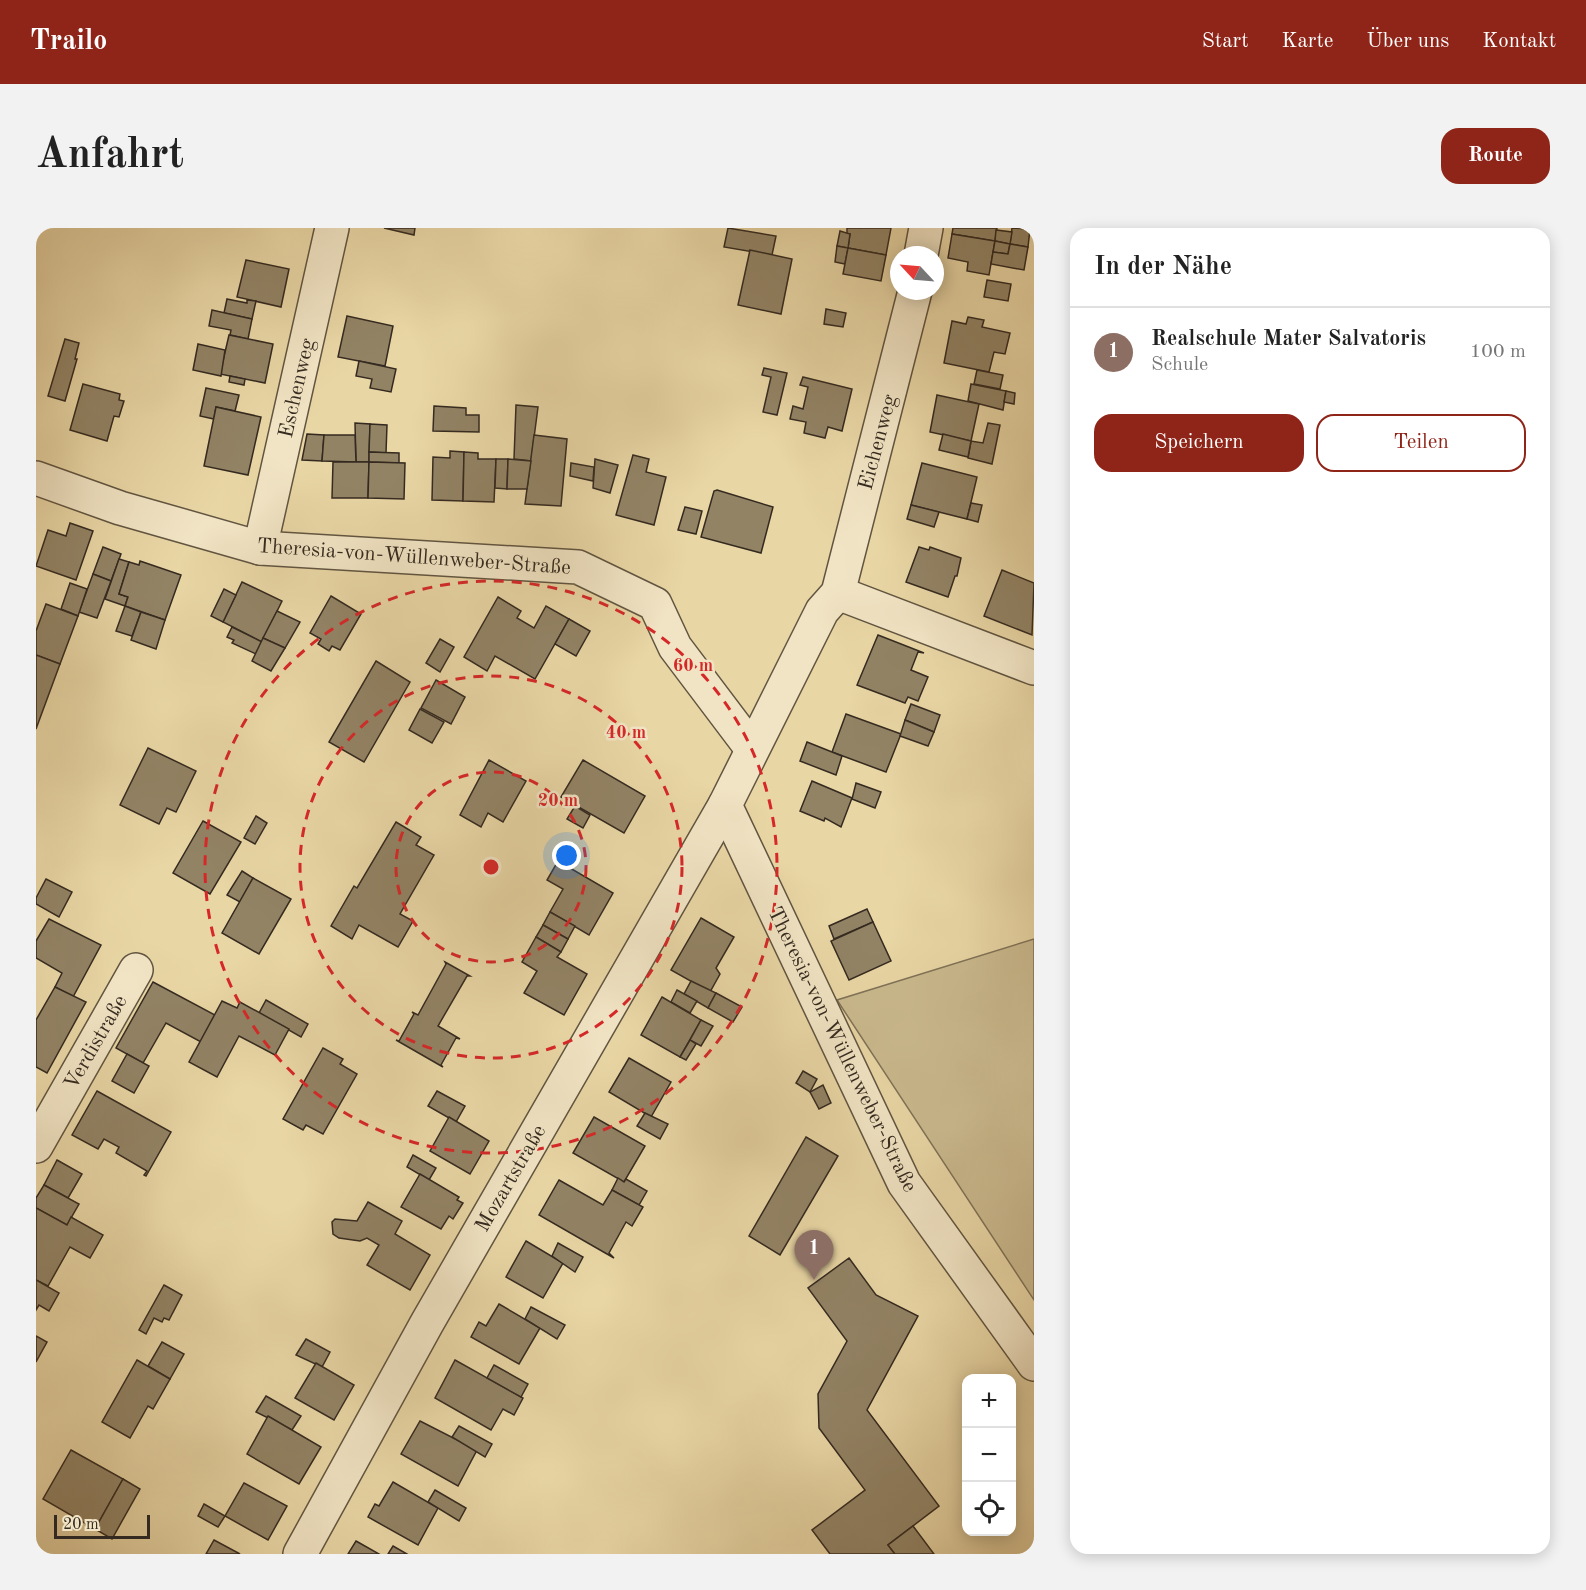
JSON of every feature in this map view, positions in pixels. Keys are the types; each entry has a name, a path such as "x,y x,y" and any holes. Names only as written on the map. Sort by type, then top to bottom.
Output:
{"street":[{"name":"Eschenweg","path":"260,548 332,228"},
{"path":"923,246 926,228"},
{"name":"Eichenweg","path":"838,593 913,300"},
{"name":"Theresia-von-Wüllenweber-Straße","path":"36,478 120,508 260,548 578,567 655,604 675,647 752,749"},
{"path":"725,805 822,611 838,593 1034,668"},
{"name":"Theresia-von-Wüllenweber-Straße","path":"725,805 904,1183 1034,1364"},
{"name":"Mozartstraße","path":"300,1554 427,1323 725,805"},
{"name":"Verdistraße","path":"36,1146 136,970"}],"shaded area":[{"path":"1034,939 1034,1300 837,1000"}],"building":[{"path":"384,228 415,228 414,235"},
{"path":"728,228 776,236 772,255 724,247"},
{"path":"847,228 891,228 886,255 848,248 850,234 847,234"},
{"path":"953,228 997,228 995,241 952,234"},
{"path":"1012,228 1030,229 1028,247 1010,244"},
{"path":"996,230 1012,232 1010,244 995,241"},
{"path":"840,231 850,234 848,248 837,246"},
{"path":"952,234 995,241 989,275 967,271 968,262 948,258"},
{"path":"995,241 1010,244 1008,254 993,252"},
{"path":"1010,244 1028,247 1024,270 991,264 993,252 1008,254"},
{"path":"837,246 848,248 845,264 835,262"},
{"path":"848,248 886,255 881,281 843,274"},
{"path":"750,250 792,259 781,314 738,305"},
{"path":"246,260 289,269 281,307 237,297"},
{"path":"987,280 1011,284 1008,301 984,297"},
{"path":"227,299 247,303 247,300 256,301 252,319 224,313"},
{"path":"826,309 846,313 843,327 824,324"},
{"path":"212,310 252,319 248,339 230,335 231,330 209,326"},
{"path":"347,316 393,326 385,366 338,357"},
{"path":"968,317 984,320 982,327 1010,333 1005,354 994,352 989,372 944,363 952,321 966,324"},
{"path":"229,335 273,344 265,383 220,374"},
{"path":"65,339 79,343 75,359 77,359 65,401 48,396"},
{"path":"198,344 225,350 221,376 193,370"},
{"path":"359,361 396,369 391,392 370,388 372,379 356,376"},
{"path":"764,368 787,373 777,415 763,412 771,377 762,375"},
{"path":"977,370 1003,375 1000,389 974,384"},
{"path":"230,376 245,379 244,385 229,382"},
{"path":"803,377 852,389 842,431 828,427 825,438 804,433 806,422 790,419 793,406 803,409 808,387 800,385"},
{"path":"83,384 120,394 119,400 124,401 119,417 114,416 107,441 70,430"},
{"path":"971,384 1006,391 1003,410 968,401"},
{"path":"206,388 239,395 235,411 216,407 214,419 200,416"},
{"path":"1006,391 1015,393 1014,404 1004,402"},
{"path":"937,395 979,404 971,441 930,432"},
{"path":"516,405 538,407 531,461 514,459"},
{"path":"434,406 466,408 466,415 479,415 479,432 433,431"},
{"path":"216,407 261,417 248,475 204,466"},
{"path":"355,423 370,424 369,462 356,462"},
{"path":"988,423 1000,425 992,464 968,458 971,441 983,443"},
{"path":"370,424 387,425 386,453 369,452"},
{"path":"307,434 324,435 322,461 302,460"},
{"path":"943,434 971,441 968,457 939,450"},
{"path":"324,435 355,435 356,462 322,461"},
{"path":"534,435 567,439 561,506 525,504"},
{"path":"450,451 464,452 463,501 432,500 433,457 450,458"},
{"path":"369,452 399,453 399,463 369,462"},
{"path":"464,452 478,453 478,459 496,459 494,502 463,501"},
{"path":"633,455 649,459 646,472 666,477 654,525 616,515"},
{"path":"496,459 508,459 507,489 495,488"},
{"path":"508,459 531,461 527,489 507,489"},
{"path":"595,459 618,465 610,493 593,488"},
{"path":"333,462 369,462 368,498 332,498"},
{"path":"369,462 405,463 404,499 368,498"},
{"path":"571,463 594,467 593,481 570,476"},
{"path":"922,463 977,477 967,519 911,505"},
{"path":"714,491 773,507 761,553 701,537"},
{"path":"971,503 982,505 978,522 967,519"},
{"path":"911,505 939,512 934,527 907,519"},
{"path":"685,507 702,511 696,534 678,530"},
{"path":"70,523 93,531 76,580 36,566 48,530 66,536"},
{"path":"103,547 121,554 111,581 93,574"},
{"path":"919,547 929,550 930,547 961,558 957,576 955,576 948,597 906,582"},
{"path":"119,559 129,562 119,594 128,597 125,606 105,599"},
{"path":"140,561 181,575 165,620 125,606 128,597 119,594 129,562 139,565"},
{"path":"1002,570 1034,583 1032,635 984,616"},
{"path":"93,574 111,581 97,618 79,612"},
{"path":"242,582 282,601 262,642 223,622"},
{"path":"70,583 87,589 78,616 61,609"},
{"path":"224,589 236,595 223,622 211,616"},
{"path":"331,596 361,614 340,650 332,646 329,651 318,644 321,639 310,633"},
{"path":"498,597 521,611 517,618 534,628 546,606 569,619 535,679 495,656 487,671 464,657"},
{"path":"46,604 78,616 60,664 36,655 36,631"},
{"path":"125,606 141,612 132,636 116,631"},
{"path":"277,611 300,622 285,648 263,638"},
{"path":"141,612 165,620 156,649 131,640"},
{"path":"569,619 590,631 576,656 555,644"},
{"path":"232,627 262,642 256,654 232,643 234,640 227,637"},
{"path":"878,635 924,653 918,652 911,670 928,677 918,701 908,697 905,703 857,685"},
{"path":"263,638 285,648 271,671 252,661"},
{"path":"440,639 454,647 440,672 426,663"},
{"path":"36,655 60,664 36,729"},
{"path":"376,661 410,682 364,762 329,742"},
{"path":"436,680 465,697 451,724 421,708"},
{"path":"911,704 940,715 934,732 905,720"},
{"path":"420,709 444,722 432,743 409,730"},
{"path":"846,714 901,734 886,772 832,752"},
{"path":"905,720 934,732 928,746 900,736"},
{"path":"807,742 842,756 836,775 800,761"},
{"path":"148,748 196,771 176,812 167,808 159,824 120,805"},
{"path":"489,760 526,781 503,822 488,813 481,827 460,815"},
{"path":"583,760 645,796 624,833 561,797"},
{"path":"812,781 852,798 841,827 825,818 824,821 800,811"},
{"path":"856,783 881,792 875,808 852,799"},
{"path":"575,806 590,815 583,828 567,819"},
{"path":"256,816 267,823 255,844 244,838"},
{"path":"203,821 241,842 210,894 173,873"},
{"path":"396,822 421,837 416,845 434,855 400,914 413,921 398,947 359,925 352,939 331,926 354,886 357,888"},
{"path":"558,861 613,893 589,935 550,912 563,889 547,880"},
{"path":"242,871 253,878 240,902 227,895"},
{"path":"253,878 291,899 259,954 222,933"},
{"path":"46,879 72,892 59,917 36,904 36,898"},
{"path":"867,909 873,922 834,939 829,926"},
{"path":"550,912 575,926 568,939 543,925"},
{"path":"701,918 734,937 716,968 720,974 710,992 671,970"},
{"path":"49,919 101,945 73,997 55,987 62,973 36,958 36,941"},
{"path":"873,922 891,961 849,980 831,941"},
{"path":"543,925 568,939 561,952 536,937"},
{"path":"536,937 561,952 557,957 587,974 564,1015 524,993 537,971 522,962"},
{"path":"445,962 470,976 467,976 438,1026 460,1039 456,1038 441,1065 443,1067 396,1040 399,1041 414,1014 412,1012 418,1015"},
{"path":"691,981 716,993 708,1008 684,994"},
{"path":"153,982 215,1015 201,1042 166,1023 143,1063 116,1048"},
{"path":"55,987 86,1002 47,1073 36,1067 36,1020"},
{"path":"677,990 697,1001 690,1013 671,1002"},
{"path":"716,993 742,1007 733,1022 708,1008"},
{"path":"662,997 701,1020 680,1057 641,1035"},
{"path":"266,1000 308,1024 301,1037 259,1013"},
{"path":"222,1001 237,1008 240,1002 289,1029 275,1055 239,1036 217,1077 189,1062"},
{"path":"701,1020 713,1026 701,1046 690,1040"},
{"path":"690,1040 696,1044 686,1060 680,1057"},
{"path":"323,1048 343,1059 340,1064 357,1074 323,1134 306,1125 303,1130 283,1119"},
{"path":"127,1054 149,1066 134,1093 112,1081"},
{"path":"629,1058 671,1082 651,1117 609,1092"},
{"path":"803,1071 817,1079 810,1092 796,1083"},
{"path":"823,1085 831,1103 819,1109 810,1092"},
{"path":"97,1091 171,1132 146,1176 144,1175 147,1171 116,1153 119,1147 104,1139 98,1149 72,1135"},
{"path":"437,1091 465,1106 456,1122 428,1106"},
{"path":"645,1113 668,1124 660,1139 637,1126"},
{"path":"449,1117 489,1141 470,1174 430,1151"},
{"path":"594,1117 645,1146 624,1182 573,1153"},
{"path":"806,1137 838,1156 780,1255 749,1236"},
{"path":"413,1155 436,1168 429,1180 407,1167"},
{"path":"57,1160 82,1174 68,1198 44,1185"},
{"path":"420,1174 459,1197 457,1200 463,1203 453,1219 449,1216 441,1229 401,1207"},
{"path":"618,1178 624,1182 626,1179 647,1191 639,1205 612,1190"},
{"path":"559,1180 603,1205 612,1190 643,1207 632,1226 626,1222 609,1253 614,1258 539,1215"},
{"path":"44,1185 79,1204 67,1225 36,1208 36,1198"},
{"path":"368,1202 402,1221 395,1234 430,1255 410,1290 367,1265 379,1245 367,1238 360,1241 339,1238 333,1234 332,1222 335,1219 357,1221"},
{"path":"36,1208 67,1225 71,1217 103,1235 90,1258 70,1247 48,1286 36,1280"},
{"path":"526,1241 563,1263 543,1298 506,1277"},
{"path":"558,1243 583,1257 575,1272 552,1256"},
{"path":"849,1258 876,1295 918,1316 867,1410 939,1506 888,1545 895,1554 830,1554 812,1530 865,1490 819,1428 818,1394 847,1341 808,1288"},
{"path":"36,1280 59,1293 49,1311 39,1305 36,1310"},
{"path":"164,1285 182,1295 169,1320 164,1318 162,1322 154,1318 146,1334 139,1330"},
{"path":"499,1304 540,1328 519,1364 471,1337 479,1322 486,1326"},
{"path":"531,1307 565,1325 557,1339 525,1319"},
{"path":"36,1336 47,1342 36,1362"},
{"path":"306,1339 330,1352 322,1367 296,1355"},
{"path":"162,1342 184,1354 170,1379 148,1366"},
{"path":"137,1360 170,1379 153,1409 148,1406 130,1438 102,1422"},
{"path":"455,1360 523,1398 514,1415 503,1409 491,1430 435,1398"},
{"path":"316,1363 354,1385 334,1420 295,1398"},
{"path":"494,1365 528,1384 521,1397 487,1378"},
{"path":"266,1396 301,1416 292,1430 256,1412"},
{"path":"268,1416 321,1447 299,1484 247,1454"},
{"path":"420,1421 477,1450 458,1486 401,1454"},
{"path":"459,1426 492,1444 485,1457 452,1437"},
{"path":"71,1450 123,1479 95,1529 43,1499"},
{"path":"123,1479 140,1489 112,1539 95,1529"},
{"path":"393,1482 438,1508 418,1545 368,1517 375,1504 379,1506"},
{"path":"244,1483 287,1506 268,1540 225,1516"},
{"path":"435,1490 466,1508 459,1521 428,1502"},
{"path":"204,1504 225,1516 218,1527 198,1516"},
{"path":"913,1526 934,1554 895,1554 888,1545"},
{"path":"214,1540 240,1554 206,1554"},
{"path":"356,1541 379,1554 348,1554"},
{"path":"393,1546 407,1554 388,1554"}],"place":[{"name":"Realschule Mater Salvatoris","path":"814,1280"}]}
